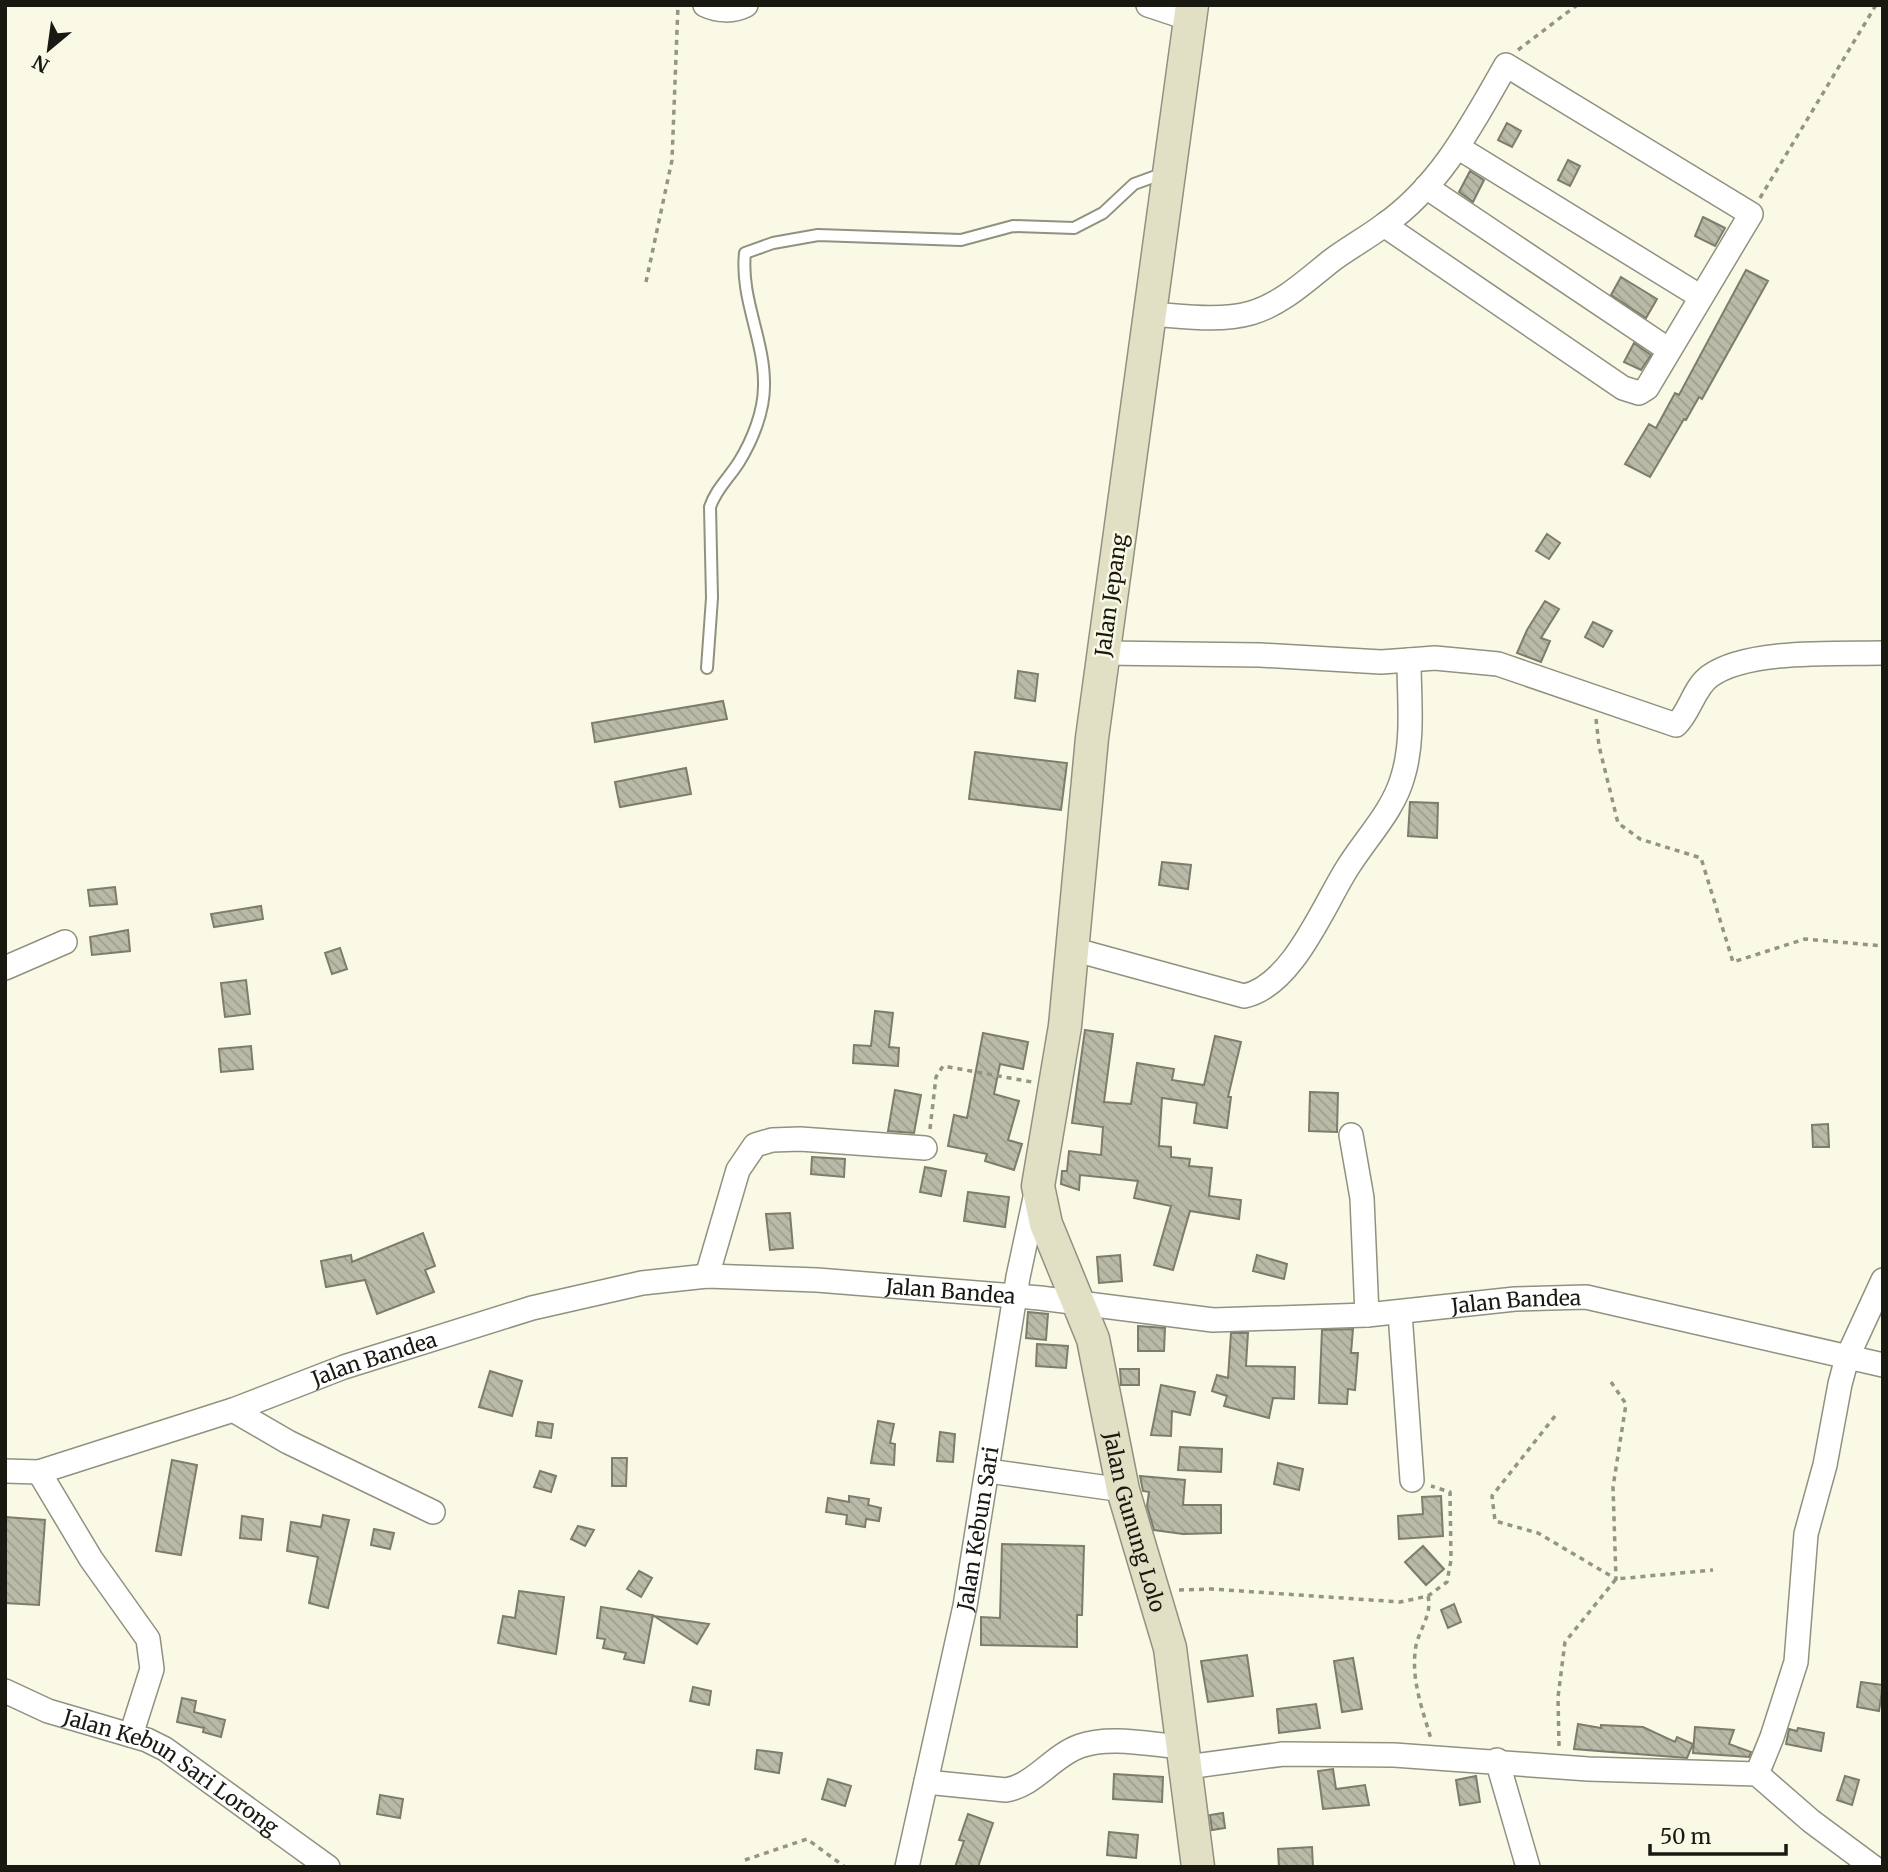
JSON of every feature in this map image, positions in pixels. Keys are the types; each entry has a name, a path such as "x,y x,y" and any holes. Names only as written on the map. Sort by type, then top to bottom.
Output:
{"street":[{"path":"705,5 716,10 739,9 746,5"},
{"path":"1147,5 1191,12"},
{"name":"Jalan Jepang","path":"1038,1186 1065,1026 1092,738 1191,12"},
{"path":"1150,314 1233,317 1253,313 1306,282 1358,240 1384,225 1426,187 1459,148 1506,65 1751,214 1644,392 1630,391 1384,225"},
{"path":"1459,148 1701,298"},
{"path":"1426,187 1669,350"},
{"path":"1103,653 1260,655 1381,662 1435,658 1498,664 1676,725 1710,676 1737,665 1755,659 1788,656 1883,653"},
{"path":"1072,949 1244,996 1254,994 1274,978 1294,958 1312,933 1346,869 1402,779 1409,751 1409,660"},
{"path":"5,968 65,943"},
{"path":"1351,1135 1362,1198 1367,1315"},
{"path":"707,1276 738,1170 755,1146 772,1140 800,1139 925,1148"},
{"name":"Jalan Kebun Sari","path":"907,1867 965,1606 1015,1297 1038,1186"},
{"name":"Jalan Gunung Lolo","path":"1038,1186 1046,1224 1093,1339 1123,1490 1170,1648 1198,1867"},
{"name":"Jalan Bandea","path":"5,1471 39,1472 233,1410 344,1367 532,1308 642,1283 707,1276 817,1280 1015,1297 1213,1320 1400,1313 1489,1301 1586,1297 1883,1365"},
{"path":"1757,1774 1772,1737 1796,1661 1806,1534 1825,1465 1847,1358 1883,1280"},
{"path":"1400,1313 1412,1480"},
{"path":"233,1410 288,1442 433,1511"},
{"path":"988,1471 1123,1490"},
{"path":"39,1472 91,1559 148,1639 152,1669 131,1735"},
{"name":"Jalan Kebun Sari Lorong","path":"5,1691 48,1712 131,1735 165,1749 209,1778 328,1867"},
{"path":"926,1782 1006,1790 1018,1788 1081,1746 1129,1743 1186,1757 1283,1754 1436,1756 1588,1769 1757,1774 1811,1821 1873,1867"},
{"path":"1497,1760 1528,1867"}],"lane":[{"path":"706,668 712,598 710,507 714,494 739,463 755,428 765,385 746,298 743,274 745,253 773,243 818,235 961,240 1013,226 1074,228 1103,213 1134,184 1169,172"}],"path":[{"path":"646,282 672,160 678,5"},
{"path":"1506,65 1534,35 1577,5"},
{"path":"1751,214 1876,5"},
{"path":"1593,695 1599,746 1618,822 1640,839 1701,858 1733,962 1805,939 1883,946"},
{"path":"925,1148 929,1141 936,1077 943,1066 1055,1087"},
{"path":"1588,1769 1559,1747 1558,1697 1565,1642 1616,1579 1613,1487 1626,1404 1609,1379"},
{"path":"1555,1416 1492,1496 1495,1521 1538,1533 1616,1579 1713,1570"},
{"path":"1153,1594 1212,1589 1400,1602 1428,1596 1447,1582 1451,1560 1450,1492 1412,1480"},
{"path":"1428,1596 1430,1606 1416,1643 1414,1679 1436,1756"},
{"path":"745,1860 807,1839 845,1867"}],"building":[{"path":"1507,123 1521,131 1512,147 1498,140"},
{"path":"1568,160 1580,166 1570,186 1558,180"},
{"path":"1470,171 1484,180 1473,202 1459,192"},
{"path":"1703,217 1725,228 1715,246 1695,236"},
{"path":"1746,270 1768,281 1702,399 1699,397 1686,420 1684,419 1650,477 1625,464 1649,424 1656,428 1675,393 1679,395"},
{"path":"1621,277 1657,299 1646,318 1611,295"},
{"path":"1634,343 1651,355 1641,370 1624,362"},
{"path":"1547,534 1560,543 1549,559 1536,551"},
{"path":"1545,601 1559,609 1541,638 1550,641 1541,662 1517,653"},
{"path":"1593,622 1612,631 1603,647 1585,637"},
{"path":"1018,671 1038,674 1035,701 1015,698"},
{"path":"723,701 727,719 595,742 592,723"},
{"path":"975,752 1067,763 1061,810 969,799"},
{"path":"686,768 691,794 620,807 615,782"},
{"path":"1410,802 1438,803 1437,838 1408,836"},
{"path":"1162,862 1191,865 1188,889 1159,885"},
{"path":"115,887 117,904 90,906 88,890"},
{"path":"261,906 263,919 214,927 211,914"},
{"path":"128,930 130,951 92,955 90,937"},
{"path":"340,948 347,969 332,974 325,953"},
{"path":"246,980 250,1014 225,1017 221,983"},
{"path":"875,1011 893,1013 889,1047 899,1048 898,1066 853,1063 854,1045 871,1046"},
{"path":"1085,1030 1113,1034 1104,1102 1131,1104 1137,1063 1174,1069 1172,1080 1204,1085 1215,1036 1241,1042 1228,1097 1231,1097 1227,1128 1194,1123 1197,1103 1162,1098 1159,1146 1171,1147 1171,1157 1190,1159 1189,1166 1212,1168 1209,1196 1241,1200 1239,1219 1190,1211 1173,1270 1154,1265 1171,1206 1134,1198 1138,1181 1080,1175 1079,1190 1061,1184 1062,1171 1067,1171 1069,1151 1101,1155 1103,1127 1072,1123"},
{"path":"983,1033 1028,1042 1023,1069 1000,1064 994,1094 1019,1101 1008,1140 1022,1144 1014,1170 985,1161 987,1154 948,1146 954,1115 967,1118"},
{"path":"251,1046 253,1069 221,1072 219,1049"},
{"path":"895,1090 921,1095 914,1133 888,1131"},
{"path":"1310,1092 1338,1093 1337,1132 1309,1131"},
{"path":"1828,1124 1829,1147 1813,1147 1812,1125"},
{"path":"812,1157 845,1159 844,1177 811,1174"},
{"path":"925,1167 946,1171 941,1196 920,1192"},
{"path":"968,1192 1009,1197 1005,1227 964,1221"},
{"path":"790,1213 793,1248 770,1250 766,1214"},
{"path":"423,1233 435,1266 425,1270 434,1292 377,1314 365,1280 326,1287 321,1261 351,1255 352,1262"},
{"path":"1120,1255 1122,1281 1099,1283 1097,1257"},
{"path":"1257,1255 1287,1264 1284,1279 1253,1271"},
{"path":"1028,1312 1048,1314 1046,1340 1026,1338"},
{"path":"1138,1326 1165,1328 1164,1351 1138,1351"},
{"path":"1353,1329 1351,1353 1358,1353 1355,1390 1348,1389 1347,1404 1319,1403 1322,1330"},
{"path":"1231,1333 1248,1333 1246,1366 1295,1367 1294,1399 1273,1398 1269,1418 1224,1406 1227,1396 1212,1391 1217,1375 1228,1378"},
{"path":"1037,1344 1068,1346 1066,1368 1036,1366"},
{"path":"1120,1369 1139,1369 1139,1385 1121,1385"},
{"path":"490,1371 522,1381 512,1416 479,1407"},
{"path":"1161,1385 1195,1392 1190,1415 1172,1411 1171,1436 1151,1435"},
{"path":"878,1421 894,1424 890,1443 895,1444 894,1465 871,1463"},
{"path":"538,1422 553,1424 551,1438 536,1436"},
{"path":"940,1432 955,1434 953,1462 937,1461"},
{"path":"1180,1447 1222,1449 1221,1472 1178,1470"},
{"path":"612,1458 627,1458 626,1486 612,1486"},
{"path":"172,1460 197,1465 181,1555 156,1551"},
{"path":"1278,1463 1303,1469 1299,1490 1274,1484"},
{"path":"540,1471 556,1476 551,1492 534,1487"},
{"path":"1140,1476 1185,1480 1183,1505 1221,1505 1221,1533 1183,1534 1154,1530 1147,1506 1149,1492 1143,1491"},
{"path":"849,1496 869,1499 868,1505 881,1508 879,1521 866,1519 865,1527 846,1524 847,1515 826,1512 828,1498 849,1502"},
{"path":"1441,1496 1443,1536 1399,1539 1398,1516 1423,1514 1422,1497"},
{"path":"323,1515 349,1520 328,1608 309,1603 318,1557 287,1551 291,1522 321,1527"},
{"path":"242,1516 263,1519 261,1540 240,1538"},
{"path":"5,1517 45,1520 39,1605 5,1603"},
{"path":"578,1526 594,1530 585,1546 571,1539"},
{"path":"374,1529 394,1533 390,1549 371,1545"},
{"path":"1002,1544 1084,1546 1082,1615 1077,1615 1077,1647 981,1645 981,1617 1000,1618"},
{"path":"1423,1546 1444,1569 1426,1585 1405,1562"},
{"path":"639,1571 652,1578 641,1597 627,1589"},
{"path":"519,1591 564,1597 556,1654 498,1643 503,1616 515,1618"},
{"path":"1454,1604 1461,1622 1448,1628 1441,1610"},
{"path":"601,1607 653,1615 644,1663 624,1659 626,1653 603,1648 605,1639 597,1638"},
{"path":"654,1616 709,1624 697,1644"},
{"path":"1247,1655 1253,1696 1208,1702 1201,1661"},
{"path":"1353,1658 1362,1709 1342,1712 1334,1661"},
{"path":"1861,1682 1883,1685 1879,1711 1857,1707"},
{"path":"693,1687 711,1691 709,1705 690,1701"},
{"path":"182,1698 196,1701 194,1712 225,1720 221,1737 203,1732 204,1728 177,1722"},
{"path":"1316,1704 1320,1728 1279,1733 1277,1709"},
{"path":"1578,1724 1601,1728 1601,1725 1643,1727 1675,1742 1677,1737 1693,1744 1687,1758 1574,1749"},
{"path":"1695,1727 1734,1730 1729,1744 1751,1752 1749,1757 1693,1753"},
{"path":"1798,1728 1824,1733 1821,1751 1786,1744 1789,1729 1797,1731"},
{"path":"757,1750 782,1753 779,1773 755,1769"},
{"path":"1333,1769 1336,1789 1365,1785 1369,1805 1323,1809 1318,1771"},
{"path":"1114,1774 1163,1777 1162,1802 1113,1799"},
{"path":"1476,1776 1480,1802 1460,1805 1456,1780"},
{"path":"1845,1776 1859,1780 1852,1805 1837,1800"},
{"path":"828,1779 851,1786 845,1806 822,1799"},
{"path":"380,1795 403,1799 400,1818 377,1814"},
{"path":"1223,1813 1225,1828 1212,1830 1210,1815"},
{"path":"968,1814 993,1823 978,1867 955,1867 964,1841 959,1840"},
{"path":"1109,1832 1138,1835 1136,1858 1107,1855"},
{"path":"1312,1847 1313,1867 1279,1867 1278,1849"}]}
